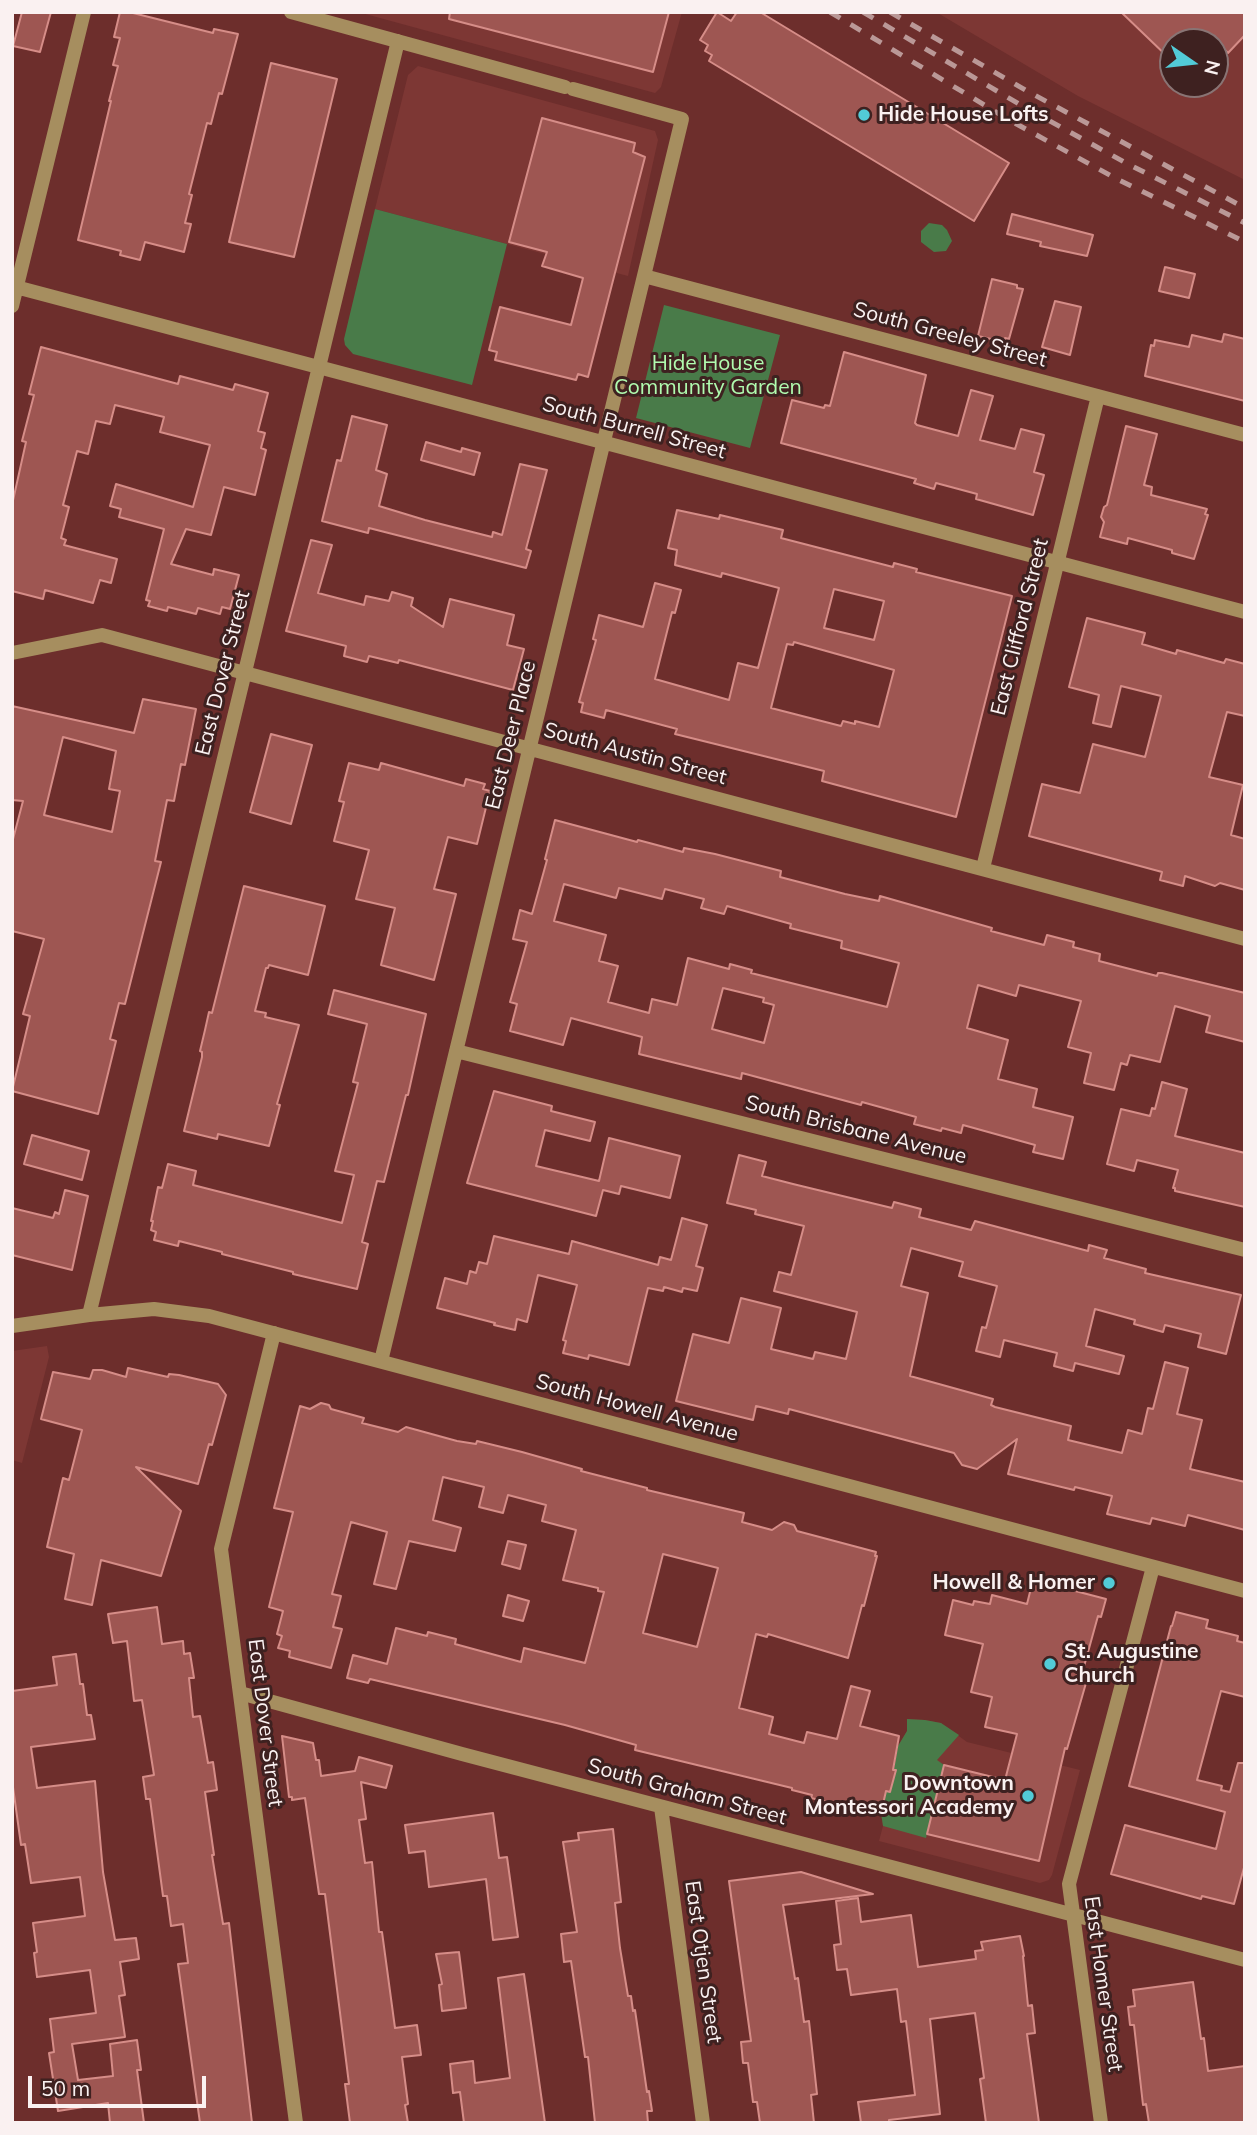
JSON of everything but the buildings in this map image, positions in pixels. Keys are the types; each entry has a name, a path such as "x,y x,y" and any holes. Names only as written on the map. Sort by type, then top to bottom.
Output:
{"street":[{"path":"12,306 84,12"},
{"path":"290,12 398,41"},
{"name":"East Deer Place","path":"381,1361 682,119 398,41"},
{"name":"East Dover Street","path":"89,1315 398,41"},
{"name":"South Greeley Street","path":"644,276 1245,435"},
{"name":"South Burrell Street","path":"15,286 1245,612"},
{"name":"East Clifford Street","path":"983,868 1098,396"},
{"name":"South Austin Street","path":"12,653 102,635 1245,939"},
{"name":"South Brisbane Avenue","path":"456,1051 1245,1250"},
{"name":"South Howell Avenue","path":"12,1326 153,1309 209,1316 1245,1591"},
{"name":"East Dover Street","path":"274,1333 221,1549 296,2123"},
{"name":"East Homer Street","path":"1101,2123 1069,1884 1153,1567"},
{"name":"South Graham Street","path":"240,1693 1245,1960"},
{"name":"East Otjen Street","path":"661,1807 703,2123"}],"shaded area":[{"path":"358,12 682,12 661,87 655,93"},
{"path":"936,12 1245,12 1245,180 1078,96"},
{"path":"418,66 655,131 658,140 628,276 375,209 408,75"},
{"path":"47,1346 49,1357 22,1463 12,1460 12,1351"},
{"path":"907,1719 941,1723 967,1742 1080,1770 1049,1880 1040,1883 879,1841 886,1791 890,1792 898,1746 907,1731"}],"green space":[{"path":"375,209 507,244 472,385 353,354 345,345 344,339"},
{"path":"929,223 942,225 947,230 952,241 946,251 934,252 921,242 921,231"},
{"name":"Hide House Community Garden","path":"664,305 780,335 750,448 636,418"},
{"path":"907,1719 941,1723 959,1735 937,1760 944,1765 926,1838 883,1826 881,1813 886,1791 890,1792 898,1746 907,1731"}],"railway":[{"path":"830,12 1011,121 1115,178 1245,242"},
{"path":"863,12 1019,104 1126,163 1245,223"},
{"path":"890,12 1027,91 1245,208"}],"place":[{"name":"Hide House Lofts","path":"864,115"},
{"name":"Howell & Homer","path":"1109,1583"},
{"name":"St. Augustine Church","path":"1050,1664"},
{"name":"Downtown Montessori Academy","path":"1028,1796"}]}
